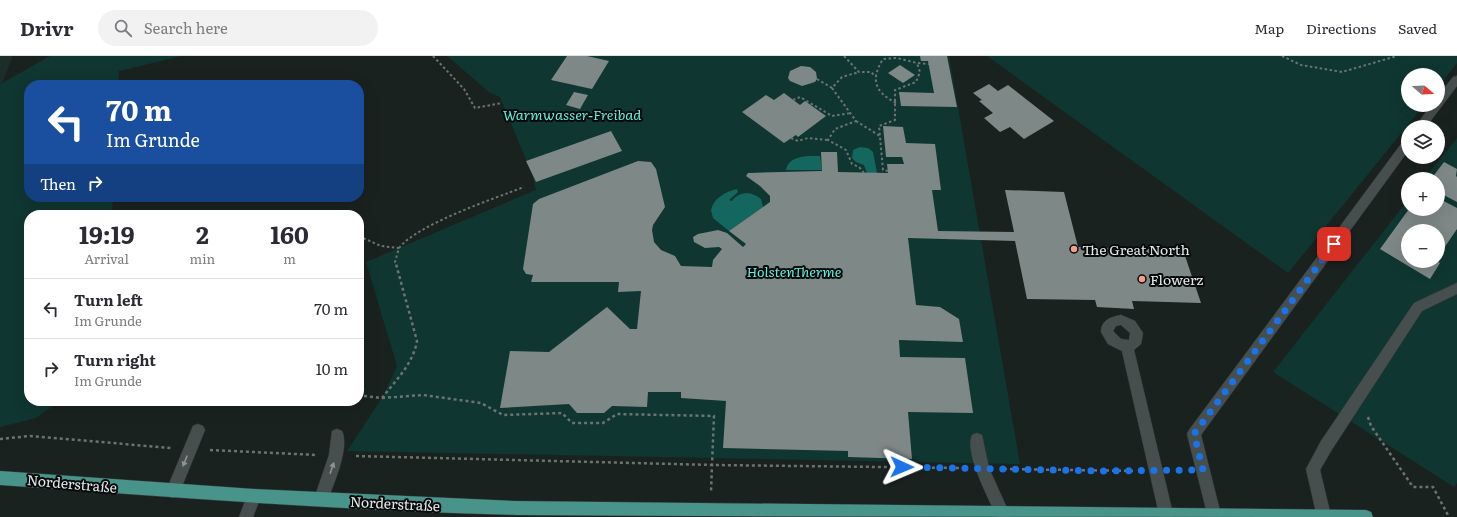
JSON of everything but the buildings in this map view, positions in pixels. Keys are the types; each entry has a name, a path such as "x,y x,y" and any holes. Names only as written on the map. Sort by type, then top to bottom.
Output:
{"main road":[{"name":"Norderstraße","path":"0,478 173,491 321,499 514,513 711,510 1004,515 1166,514 1366,517"}],"street":[{"path":"1445,94 1457,79"},
{"path":"1214,515 1194,434 1401,153"},
{"path":"1324,516 1313,469 1359,396 1418,308 1457,288"},
{"path":"1128,346 1166,514"},
{"path":"173,491 198,430"},
{"path":"321,499 336,455 337,435"},
{"path":"977,438 982,468 1004,515"},
{"path":"246,517 254,496"}],"path":[{"path":"433,56 464,88 475,108 502,103"},
{"path":"844,56 859,72"},
{"path":"1282,56 1301,65 1342,72 1397,56"},
{"path":"896,103 885,98 876,85 876,69 883,59 897,58 917,63 929,64"},
{"path":"888,171 883,170 879,126 895,120 895,90 916,82 920,72 917,63"},
{"path":"832,88 842,77 859,72 871,72 876,76"},
{"path":"817,79 832,88 856,121 880,137"},
{"path":"793,100 800,97 832,116 851,113"},
{"path":"828,140 835,129 856,121"},
{"path":"791,138 798,141 808,138 828,140 846,150 852,164 864,173"},
{"path":"382,398 417,351 416,335 395,262 400,248 406,239 453,215 524,188"},
{"path":"364,238 381,246 400,248"},
{"path":"364,396 382,398 423,395 481,403 503,415 562,413 572,423 603,424 617,414 714,416 711,510"},
{"path":"1359,396 1371,426 1413,487 1433,487 1449,517"},
{"path":"0,439 30,436 190,449 336,455 713,465 1156,471"}],"shaded area":[{"path":"0,56 13,56 0,88"}],"green space":[{"path":"50,56 182,56 119,71 118,80 24,80 24,202 113,202 112,210 24,210 24,406 53,406 36,418 0,427 0,88 1,84"},
{"name":"HolstenTherme","path":"447,56 949,56 1020,464 347,451 382,398 397,366 366,262 536,190 532,174 500,97 489,92"},
{"path":"987,56 1457,56 1457,63 1445,78 1445,68 1401,68 1401,112 1418,112 1412,120 1401,120 1401,133 1288,273"},
{"path":"1457,138 1457,483 1454,487 1273,372 1401,209 1401,216 1445,216 1445,172 1430,172 1436,164 1445,164 1445,153"}],"water":[{"path":"860,147 868,148 873,152 877,173 867,173 864,165 856,162 852,158 853,150"},
{"path":"808,156 820,156 822,170 786,170 791,161"},
{"path":"737,189 738,192 729,200 732,201 738,195 750,193 761,199 763,207 729,231 713,218 711,210 717,199 728,192"}],"place":[{"name":"The Great North","path":"1074,249"},
{"name":"Flowerz","path":"1142,279"}],"route":[{"path":"902,467 1100,471 1203,470 1194,434 1334,244"}],"park label":[{"name":"Warmwasser-Freibad","path":"572,114"}]}
